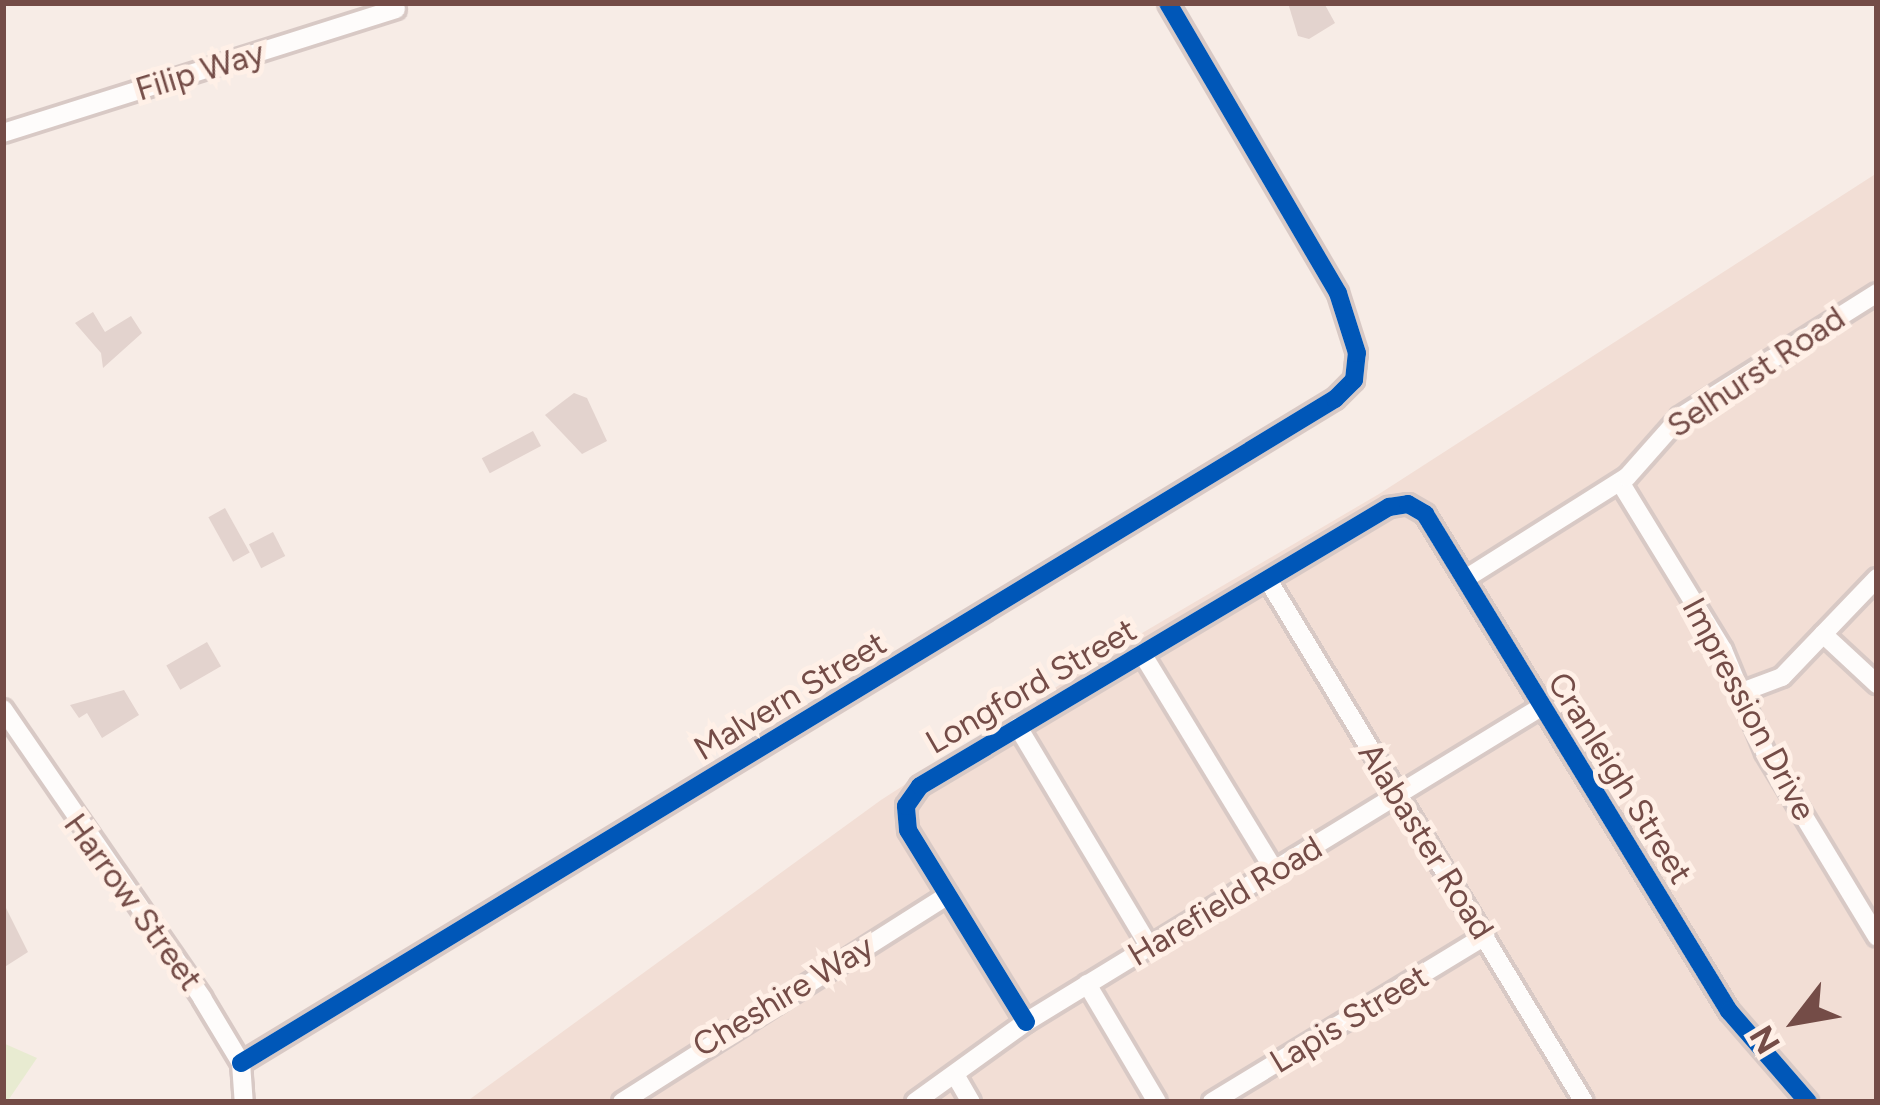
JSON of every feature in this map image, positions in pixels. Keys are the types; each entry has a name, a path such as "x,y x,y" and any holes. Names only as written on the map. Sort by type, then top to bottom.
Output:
{"street":[{"name":"Malvern Street","path":"241,1063 1335,399 1355,367 1338,293 1168,3"},
{"name":"Filip Way","path":"3,133 396,9"},
{"name":"Selhurst Road","path":"1465,579 1620,482 1680,417 1877,293"},
{"name":"Impression Drive","path":"1620,482 1742,692 1766,752 1877,937"},
{"name":"Cranleigh Street","path":"1408,504 1425,514 1729,1011 1808,1102"},
{"name":"Longford Street","path":"1026,1022 908,830 906,806 920,786 1389,507 1408,504"},
{"path":"1742,692 1782,676 1877,578"},
{"name":"Alabaster Road","path":"1268,580 1581,1096"},
{"path":"1823,634 1877,684"},
{"path":"1143,656 1275,871"},
{"name":"Harefield Road","path":"915,1102 957,1078 1026,1022 1541,707"},
{"name":"Harrow Street","path":"3,709 241,1063 244,1102"},
{"path":"1018,727 1149,946"},
{"name":"Cheshire Way","path":"622,1102 948,895"},
{"name":"Lapis Street","path":"1212,1102 1485,936"},
{"path":"1087,984 1157,1102"},
{"path":"957,1078 971,1102"},
{"name":"Cranleigh Street","path":"1786,1082 1792,1102"},
{"path":"1558,1102 1581,1096"}],"shaded area":[{"path":"1877,173 1877,1102 466,1102 881,800 1120,646 1379,494"}],"green space":[{"path":"3,1043 37,1058 7,1102 3,1102"}],"building":[{"path":"1288,3 1324,3 1335,23 1309,39 1298,36"},
{"path":"93,312 105,332 131,316 142,333 103,368 101,353 75,323"},
{"path":"574,393 587,398 607,441 582,454 545,415"},
{"path":"533,431 541,446 490,473 482,458"},
{"path":"225,508 250,553 233,562 208,517"},
{"path":"273,532 285,556 261,568 249,544"},
{"path":"207,642 221,666 180,690 166,666"},
{"path":"124,690 139,715 102,738 87,713 79,718 70,705"},
{"path":"3,902 28,952 3,968"}],"cycle path":[{"path":"241,1063 1335,399 1354,380 1357,353 1338,293 1168,3"},
{"path":"1026,1022 908,830 906,806 920,786 1389,507 1408,504 1425,514 1729,1011 1808,1102"}]}
